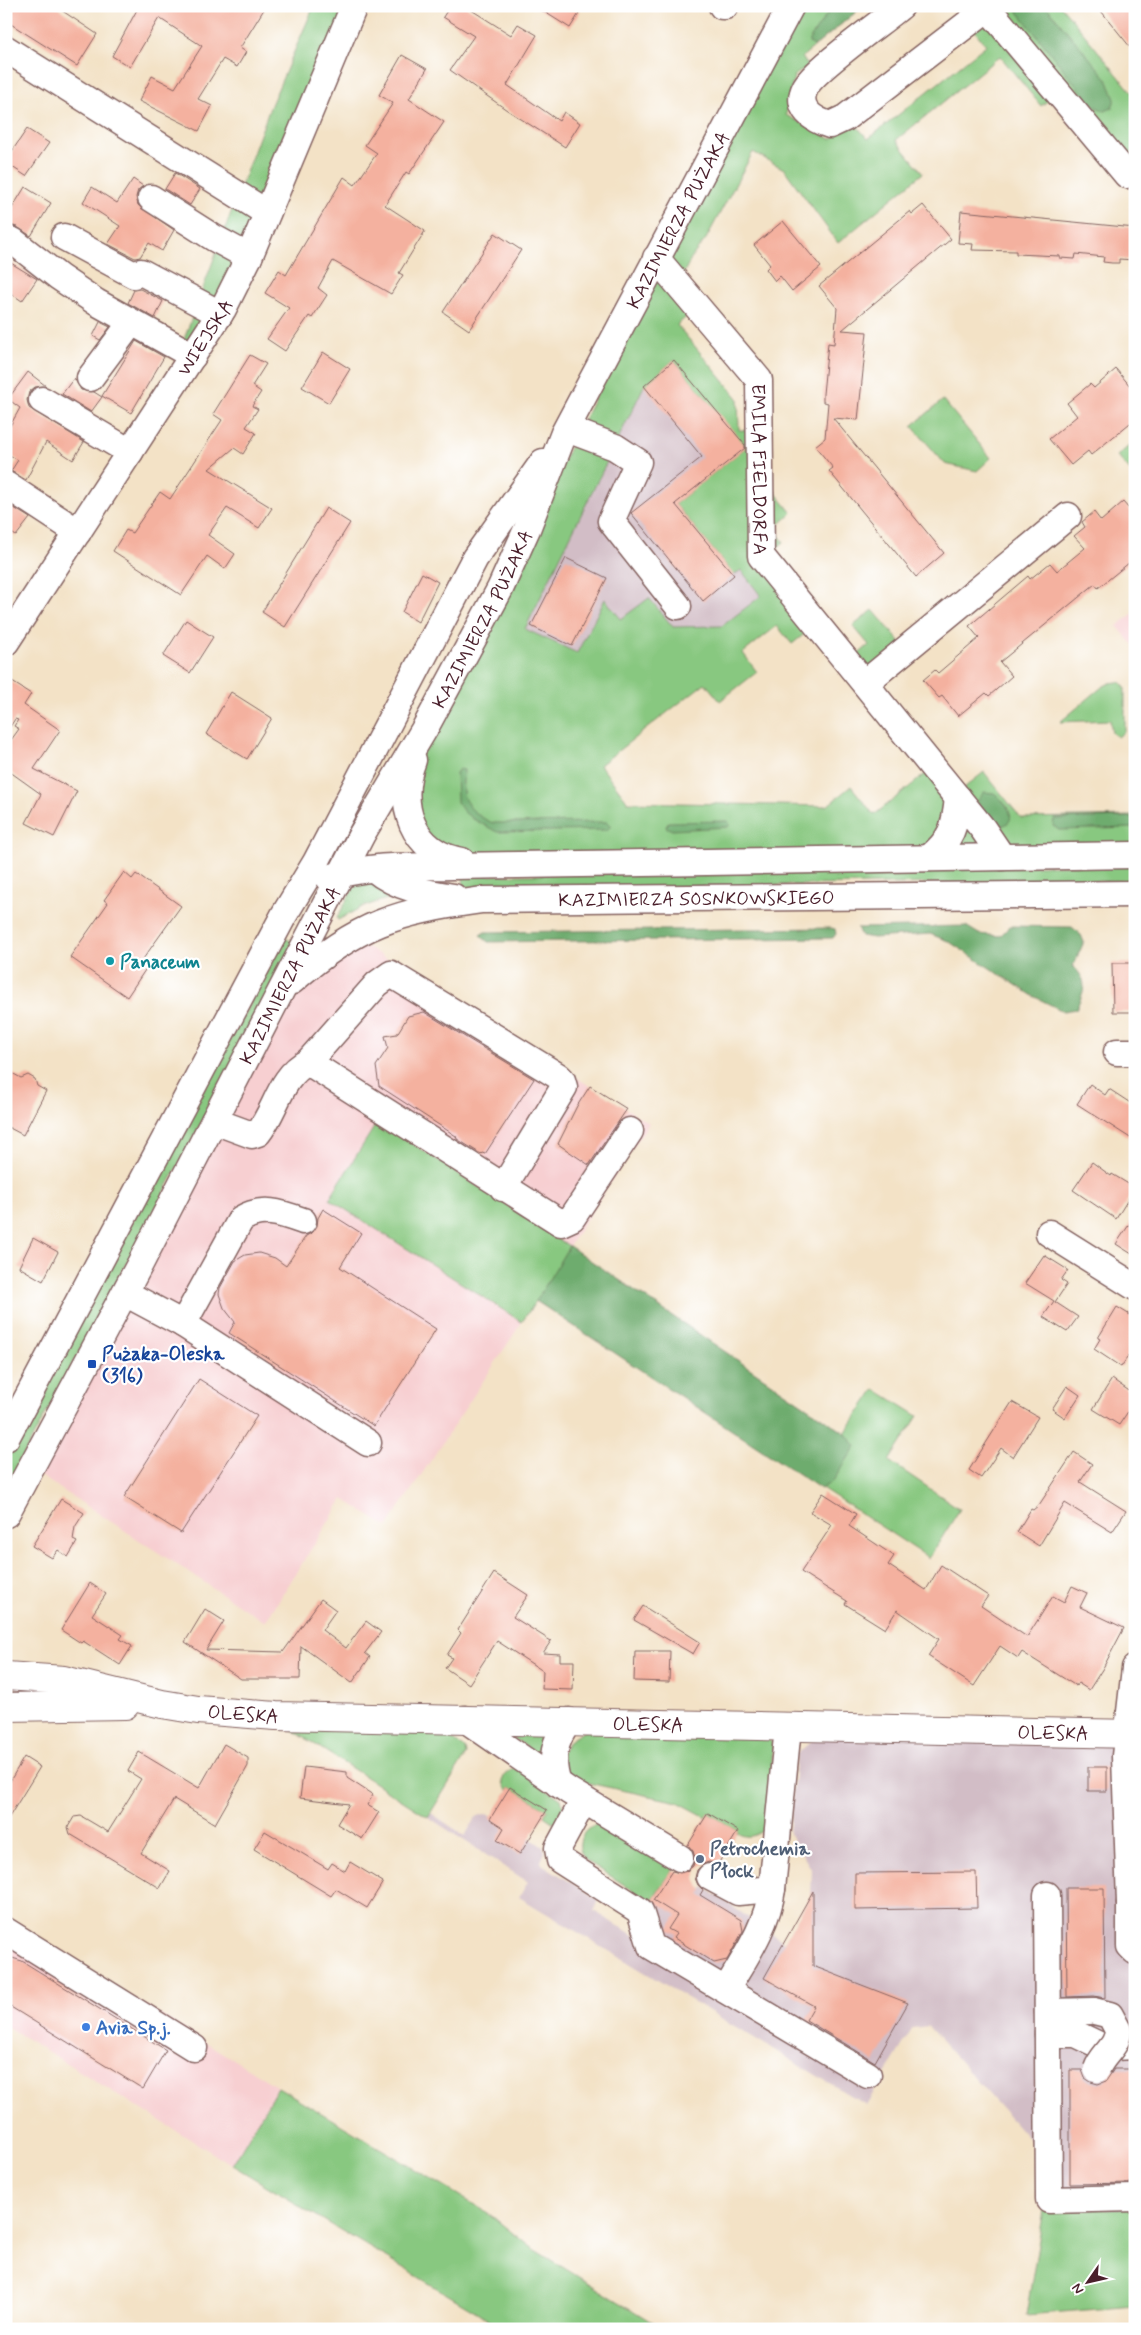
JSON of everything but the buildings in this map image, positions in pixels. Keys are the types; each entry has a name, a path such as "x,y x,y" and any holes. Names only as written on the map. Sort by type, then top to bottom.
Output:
{"main road":[{"name":"OLESKA","path":"6,1676 64,1680 162,1704 198,1710 276,1716 1131,1733"},
{"name":"OLESKA","path":"6,1707 162,1704"}],"street":[{"name":"WIEJSKA","path":"6,642 220,314 249,257 354,6"},
{"name":"KAZIMIERZA PUŻAKA","path":"6,1514 125,1293 358,842 425,728 500,589 527,529 565,431 790,6"},
{"path":"901,6 817,73 804,88 802,102 805,111 818,122 830,125 844,118 987,7 1127,175 1135,168"},
{"path":"6,50 267,214"},
{"path":"151,198 214,238 249,257"},
{"path":"64,237 134,275 141,272 220,314"},
{"path":"6,239 21,247 58,277 131,323 193,356"},
{"name":"EMILA FIELDORFA","path":"656,258 759,380 761,556 958,798 1002,857"},
{"path":"90,378 131,323"},
{"path":"42,400 130,452"},
{"path":"565,431 615,447 638,462 611,522 678,606"},
{"name":"KAZIMIERZA PUŻAKA","path":"6,1438 284,915 363,773 475,558 565,431"},
{"path":"6,485 78,532"},
{"path":"865,683 1068,516"},
{"path":"425,728 406,784 406,801 410,819 427,846 437,854 452,859 487,865"},
{"path":"363,773 352,813 353,830 366,859 374,868 384,876 411,889 482,900"},
{"path":"929,858 948,839 956,817 958,798"},
{"name":"KAZIMIERZA SOSNKOWSKIEGO","path":"284,915 301,897 313,888 341,874 374,868 1135,855"},
{"name":"KAZIMIERZA SOSNKOWSKIEGO","path":"282,990 327,952 371,926 406,913 430,907 482,900 1135,894"},
{"path":"214,1122 247,1134 258,1133 289,1078 300,1066 308,1062 377,984 391,974 562,1080 564,1087 504,1188"},
{"path":"308,1062 556,1221 567,1222 572,1218 630,1131"},
{"path":"182,1324 241,1219 257,1211 267,1211 304,1221"},
{"path":"1049,1233 1135,1287"},
{"path":"125,1293 182,1324 368,1443"},
{"path":"6,1662 17,1668 64,1680"},
{"path":"1135,1668 1131,1733 1126,1756 1124,1795 1132,1903 1130,1946 1135,1951"},
{"path":"465,1720 558,1784 680,1858"},
{"path":"558,1784 554,1767 554,1749 557,1739 569,1721"},
{"path":"726,1990 763,1925 769,1910 788,1727"},
{"path":"584,1800 558,1848 560,1860 640,1911 651,1946 868,2075"},
{"path":"710,1878 738,1892 772,1889"},
{"path":"1047,1895 1049,2200 1135,2198"},
{"path":"6,1931 194,2048"},
{"path":"1048,2023 1094,2011 1110,2015 1117,2024 1116,2052"},
{"path":"1048,2023 1116,2052"},
{"path":"1116,2052 1135,2026"}],"shaded area":[{"path":"674,360 746,447 676,504 734,575 741,570 761,596 722,626 673,627 577,654 525,629 644,386"},
{"path":"1135,612 1135,647 1117,626"},
{"path":"350,936 649,1123 569,1246 378,1121 330,1199 522,1322 387,1527 343,1499 265,1622 30,1469 282,990"},
{"path":"826,1728 1135,1734 1135,2208 1044,2210 1043,2155 928,2026 913,2028 866,2105 519,1897 528,1882 428,1817 431,1813 465,1836 476,1817 484,1814 492,1815 490,1819 504,1828 497,1840 519,1854 530,1838 543,1847 545,1852 540,1863 599,1900 594,1911 650,1945 635,1892 651,1902 668,1875 700,1895 704,1887 784,1942 811,1895 812,1870 789,1833 797,1754"},
{"path":"6,1920 278,2087 232,2165 6,2026"}],"green space":[{"path":"314,6 354,6 196,351 183,342 271,105"},
{"path":"791,6 863,6 802,57 808,66 794,76 786,115 831,139 854,123 868,139 986,45 954,6 1061,6 1135,96 1135,168 1058,93 1041,106 1000,56 896,140 923,173 838,243 784,169 753,152 706,239 694,254 678,283 698,307 677,325 738,398 739,430 760,431 760,474 792,513 774,529 784,542 764,559 817,624 792,644 777,626 743,653 757,672 720,701 705,683 600,765 628,802 827,806 851,786 874,815 933,768 955,795 984,772 1021,818 1135,816 1135,855 487,865 417,833 410,767","holes":["674,360 746,447 675,504 734,575 741,570 761,596 722,626 673,627 649,598 621,619 605,599 577,653 525,629 644,386"]},
{"path":"833,6 863,6 815,46 809,43 809,40"},
{"path":"1017,6 1046,6 1107,79 1115,99 1112,108 1105,111 1096,107 1087,99 1018,12"},
{"path":"943,400 991,458 977,471 945,464 912,426"},
{"path":"1135,441 1135,476 1117,456"},
{"path":"873,610 906,649 865,683 848,663 869,645 853,626"},
{"path":"1117,682 1122,683 1125,688 1125,731 1118,737 1112,733 1110,720 1060,722 1102,687"},
{"path":"459,769 464,770 463,788 466,802 478,815 493,823 607,822 611,826 607,830 497,832 473,819 464,812 457,802 456,773"},
{"path":"984,792 994,793 1003,801 1011,816 1009,821 998,827 987,821 977,802"},
{"path":"1128,817 1134,819 1135,822 1132,828 1059,830 1053,826 1054,819"},
{"path":"728,821 730,825 727,827 672,830 666,827 668,822"},
{"path":"1135,864 1135,881 464,889 463,876"},
{"path":"364,877 393,895 393,897 362,907 338,920 337,918 356,883"},
{"path":"966,926 979,934 1000,936 1010,926 1072,927 1081,935 1084,942 1073,966 1081,977 1084,986 1076,1009 1063,1011 1033,996 948,941 930,934 873,938 861,936 857,928"},
{"path":"835,929 836,934 833,938 488,942 480,935 485,932"},
{"path":"285,938 297,944 6,1488 6,1457"},
{"path":"378,1121 569,1246 845,1433 875,1389 918,1416 889,1461 960,1509 929,1558 536,1301 522,1322 329,1199"},
{"path":"569,1246 845,1433 856,1446 833,1481 821,1489 536,1301"},
{"path":"269,1715 403,1718 455,1741 465,1749 466,1755 428,1817"},
{"path":"559,1721 546,1760 512,1737 512,1734"},
{"path":"598,1722 756,1726 773,1744 769,1824 755,1835 746,1836 737,1833 738,1831 708,1813 706,1817 678,1802 574,1780 568,1776 561,1754 570,1740"},
{"path":"517,1769 561,1799 564,1811 558,1824 544,1816 547,1810 510,1787 508,1790 505,1787 503,1783 504,1776 509,1771"},
{"path":"602,1824 674,1868 651,1902 587,1861 583,1855 580,1849 581,1838 589,1828"},
{"path":"278,2087 488,2213 530,2247 663,2329 505,2329 232,2165"},
{"path":"1135,2208 1135,2306 1026,2315 1044,2210"}],"place":[{"name":"Panaceum","path":"110,961"},
{"name":"Pużaka-Oleska (316)","path":"92,1364"},
{"name":"Petrochemia Płock","path":"700,1859"},
{"name":"Avia Sp.j.","path":"86,2027"}]}
